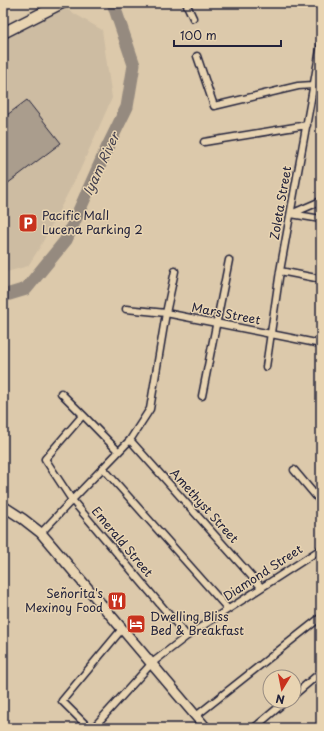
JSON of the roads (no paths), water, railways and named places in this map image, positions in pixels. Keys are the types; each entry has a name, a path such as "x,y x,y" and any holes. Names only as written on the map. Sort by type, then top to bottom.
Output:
{"main road":[{"path":"3,33 62,3"},
{"path":"3,506 23,518 41,533 206,728"}],"street":[{"path":"186,3 193,18"},
{"name":"Zoleta Street","path":"266,367 280,271 321,44"},
{"path":"197,56 214,106 298,86 313,86"},
{"path":"204,142 307,125"},
{"path":"291,214 321,201"},
{"path":"291,214 321,219"},
{"path":"202,396 229,260"},
{"path":"41,533 130,440 150,409 166,312 175,271"},
{"path":"280,271 321,279"},
{"name":"Mars Street","path":"126,309 166,312 216,324 321,344"},
{"path":"61,393 118,451"},
{"name":"Emerald Street","path":"83,415 45,459 72,500 187,636"},
{"name":"Amethyst Street","path":"130,440 261,587"},
{"path":"103,468 228,610"},
{"path":"294,470 321,502"},
{"name":"Diamond Street","path":"93,728 152,663 187,636 321,549"},
{"path":"196,716 321,616"},
{"path":"89,728 62,701 122,629"},
{"path":"302,688 321,672"},
{"path":"254,728 277,709"}],"waterway":[{"name":"Iyam River","path":"3,296 26,289 66,240 127,107 134,65 113,3"},
{"path":"3,717 7,728"}],"place":[{"name":"Pacific Mall Lucena Parking 2","path":"28,223"},
{"name":"Señorita's Mexinoy Food","path":"117,601"},
{"name":"Dwelling Bliss Bed & Breakfast","path":"136,624"}]}
